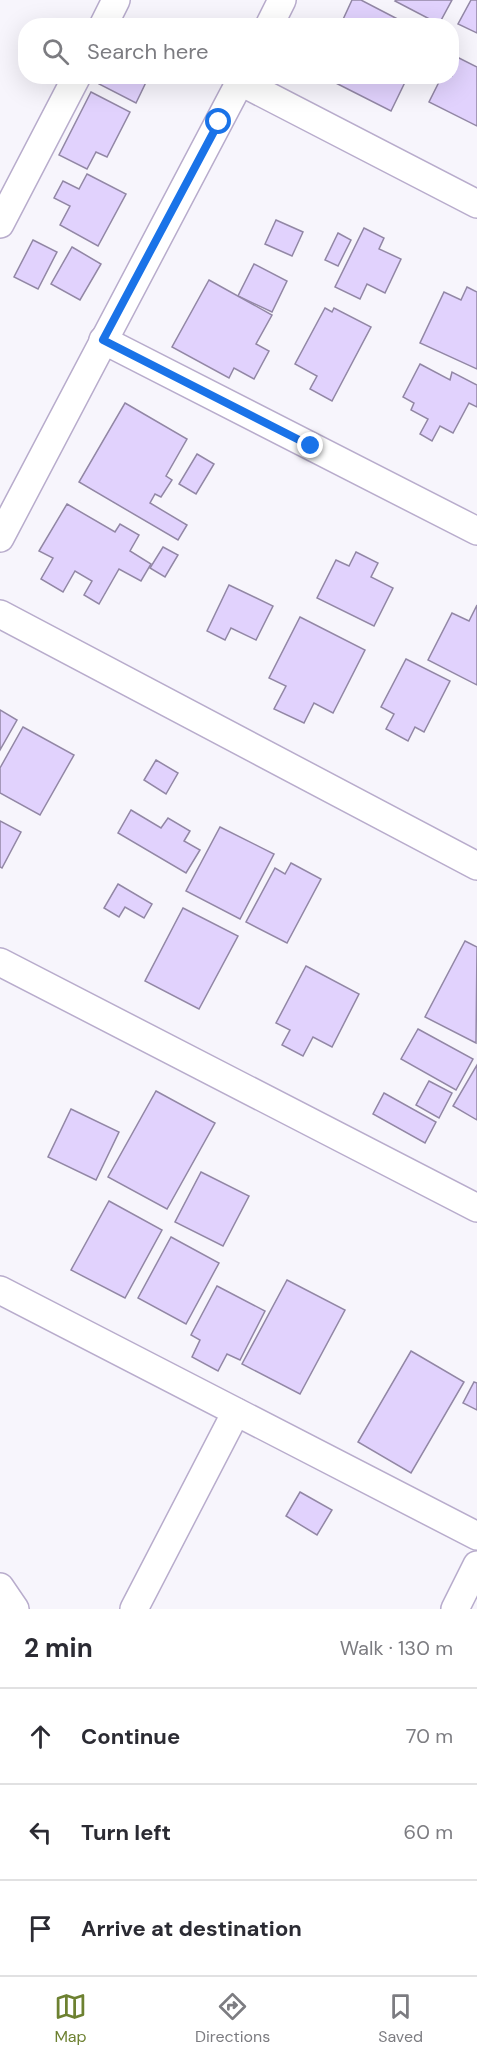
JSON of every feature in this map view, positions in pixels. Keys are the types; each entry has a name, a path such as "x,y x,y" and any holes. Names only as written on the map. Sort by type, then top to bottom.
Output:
{"street":[{"path":"107,18 116,0"},
{"path":"273,18 282,0"},
{"path":"0,224 73,84"},
{"path":"0,538 239,84"},
{"path":"251,84 477,204"},
{"path":"103,340 477,531"},
{"path":"0,614 477,866"},
{"path":"0,962 477,1208"},
{"path":"0,1290 477,1536"},
{"path":"134,1609 236,1412"},
{"path":"455,1609 477,1565"},
{"path":"0,1587 15,1609"}],"building":[{"path":"352,0 361,0 396,18 344,18"},
{"path":"452,0 442,18 428,18 395,1"},
{"path":"471,0 477,0 477,33 459,24"},
{"path":"459,58 477,67 477,126 429,102 438,84 459,84"},
{"path":"99,84 145,84 136,103"},
{"path":"338,84 404,84 391,111"},
{"path":"91,92 130,112 107,157 96,152 87,169 59,155"},
{"path":"87,174 126,194 98,246 60,225 70,206 54,198 63,181 79,189"},
{"path":"276,220 303,232 292,256 265,244"},
{"path":"364,228 384,238 379,249 401,259 385,293 367,284 360,299 335,287"},
{"path":"338,233 351,240 338,266 325,260"},
{"path":"33,240 57,252 38,289 14,277"},
{"path":"72,247 101,264 80,300 51,284"},
{"path":"254,264 287,281 272,312 238,296"},
{"path":"209,280 272,315 256,344 269,351 254,379 234,368 229,378 172,347"},
{"path":"467,287 477,292 477,369 420,343 444,292 461,300"},
{"path":"325,308 332,312 334,308 371,327 332,401 310,389 317,376 295,364"},
{"path":"420,364 450,380 452,372 477,385 477,407 469,403 453,433 440,426 432,441 420,434 428,419 411,410 414,403 403,397"},
{"path":"125,403 187,439 166,476 172,480 161,497 155,494 150,503 187,525 178,540 79,482"},
{"path":"197,454 214,464 196,494 179,484"},
{"path":"67,504 115,532 120,524 139,535 130,551 151,564 141,581 119,569 99,604 84,595 92,581 75,571 63,592 41,579 53,558 39,551"},
{"path":"163,547 178,555 165,577 150,568"},
{"path":"356,552 378,563 371,577 393,588 374,626 317,598 336,560 349,566"},
{"path":"229,585 273,606 256,640 231,628 225,640 207,631"},
{"path":"477,605 477,685 428,660 452,613 469,621"},
{"path":"300,617 365,650 333,713 314,703 304,723 274,709 286,686 269,678"},
{"path":"406,659 450,681 424,732 415,727 408,741 386,729 394,714 381,707"},
{"path":"0,710 17,720 0,750"},
{"path":"23,727 74,755 40,815 0,793 0,768"},
{"path":"156,760 178,773 166,794 144,780"},
{"path":"131,810 161,828 168,818 190,831 184,841 200,850 186,873 118,833"},
{"path":"0,821 21,832 2,868 0,867"},
{"path":"220,827 274,854 240,919 186,891"},
{"path":"291,863 321,879 287,943 246,922 275,868 285,874"},
{"path":"118,884 152,904 144,918 125,907 119,917 104,908"},
{"path":"183,908 238,936 199,1009 145,981"},
{"path":"465,941 477,947 476,1043 425,1017"},
{"path":"306,966 359,994 332,1047 313,1037 303,1056 282,1045 290,1030 276,1023"},
{"path":"418,1029 473,1059 456,1090 401,1059"},
{"path":"477,1065 477,1120 453,1106"},
{"path":"429,1081 452,1093 439,1118 416,1105"},
{"path":"156,1091 215,1123 167,1209 108,1177"},
{"path":"384,1093 436,1122 425,1143 373,1114"},
{"path":"71,1109 119,1132 96,1180 48,1157"},
{"path":"201,1172 249,1196 223,1246 175,1222"},
{"path":"109,1201 162,1230 125,1298 71,1270"},
{"path":"171,1237 219,1263 186,1324 138,1298"},
{"path":"287,1280 345,1310 300,1394 242,1364"},
{"path":"217,1286 265,1311 240,1360 227,1354 218,1371 192,1357 200,1340 191,1335"},
{"path":"411,1351 464,1382 411,1473 358,1442"},
{"path":"474,1382 477,1383 477,1410 463,1403"},
{"path":"300,1492 332,1510 317,1535 286,1516"}],"route":[{"path":"219,122 103,340 311,446"}]}
